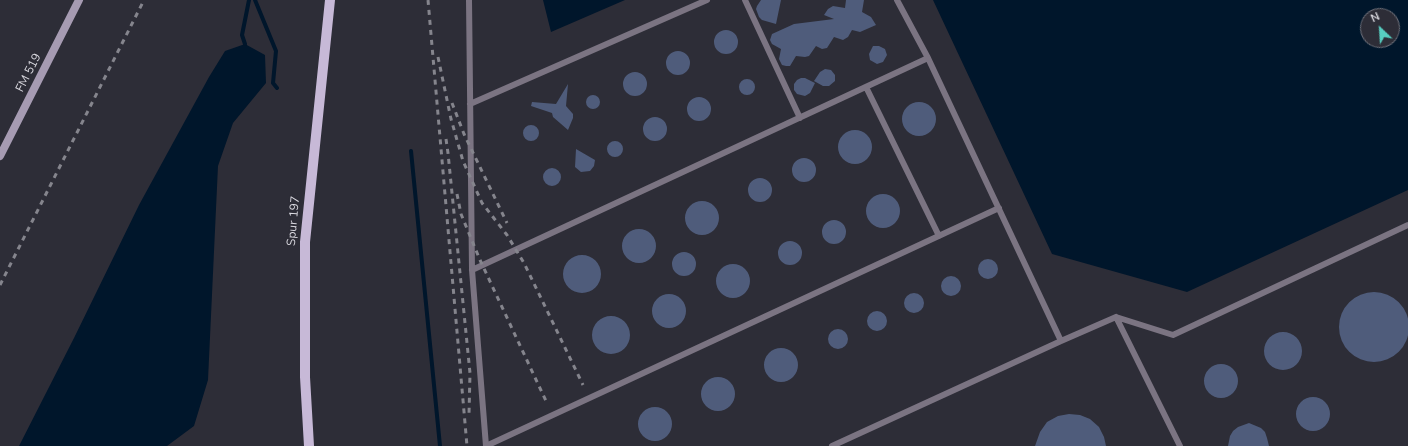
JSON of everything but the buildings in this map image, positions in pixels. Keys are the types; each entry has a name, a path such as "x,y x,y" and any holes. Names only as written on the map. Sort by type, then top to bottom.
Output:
{"main road":[{"name":"FM 519","path":"0,156 79,0"},
{"name":"Spur 197","path":"309,446 305,377 305,242 330,0"}],"lane":[{"path":"469,0 472,270 486,446 999,208"},
{"path":"470,104 707,0"},
{"path":"745,0 800,118"},
{"path":"897,0 928,58 1061,341"},
{"path":"472,270 928,58"},
{"path":"866,87 939,236"},
{"path":"832,446 1116,317 1173,335 1408,225"},
{"path":"1116,317 1180,446"}],"water":[{"path":"543,0 625,0 551,32"},
{"path":"933,0 1408,0 1408,190 1187,292 1052,254"},
{"path":"245,44 265,55 266,83 233,123 218,166 208,380 194,426 167,446 19,446 139,205 209,77 225,51"}],"waterway":[{"path":"245,44 242,35 249,0"},
{"path":"255,0 276,51 273,83 277,88"},
{"path":"411,151 440,446"}],"railway":[{"path":"0,285 144,0"},
{"path":"428,0 467,446"},
{"path":"438,57 451,119 463,161 482,203 507,235 524,263 583,385"},
{"path":"452,103 464,134 507,223"},
{"path":"446,139 470,373 469,414"},
{"path":"457,194 461,214 480,260 546,401"}]}
